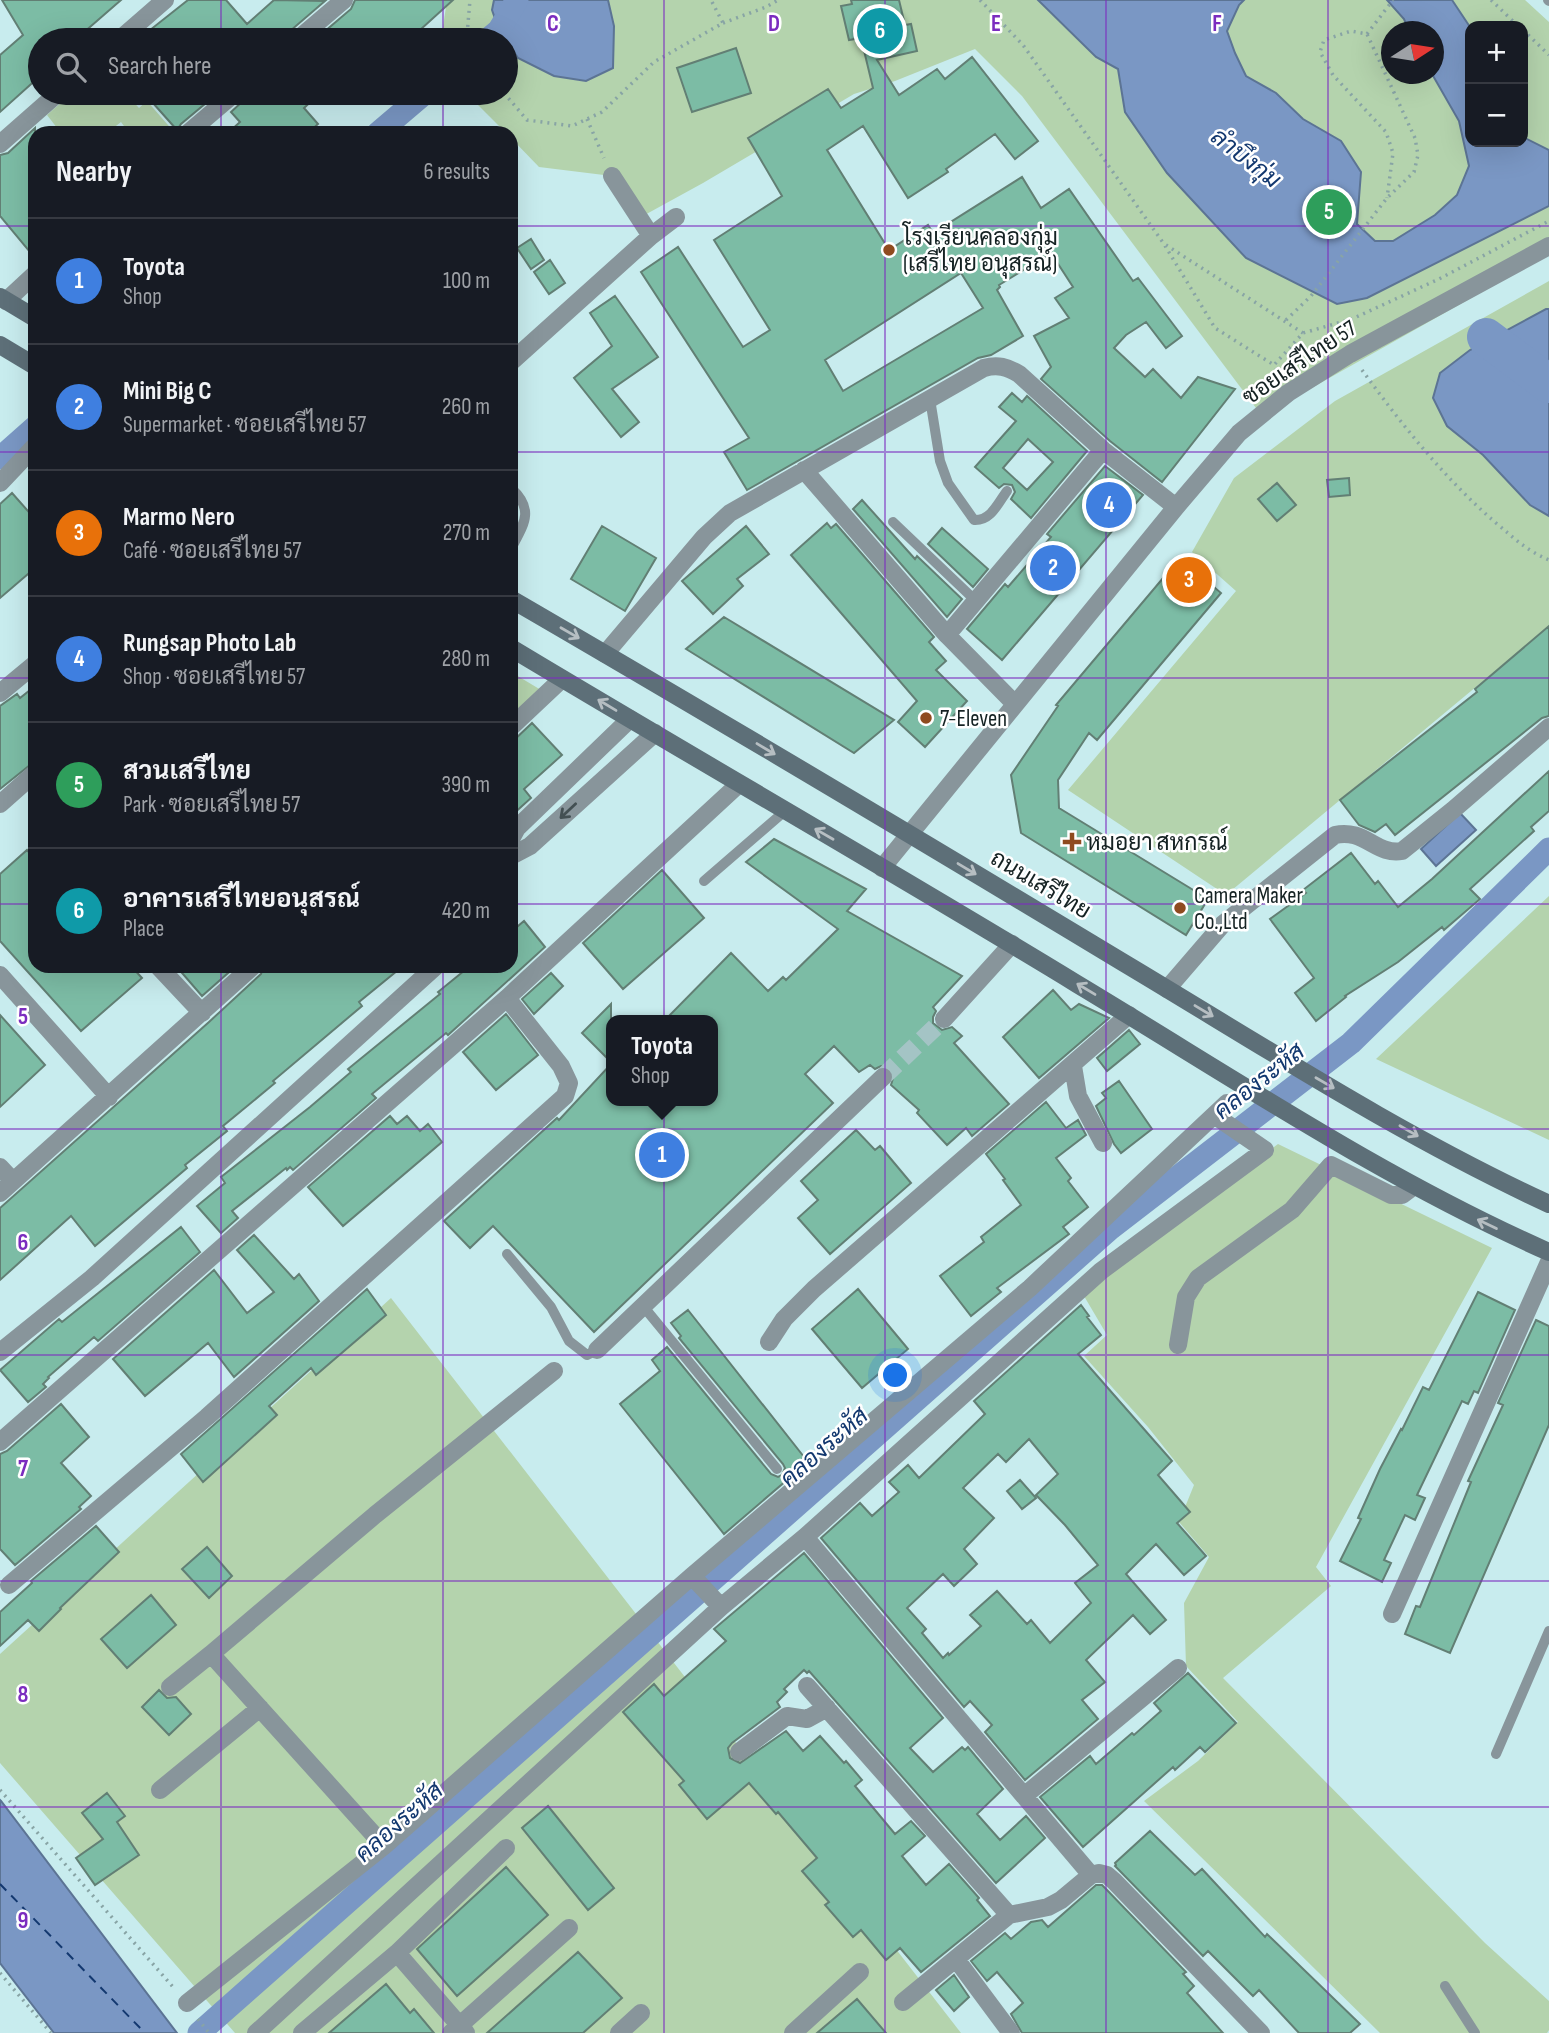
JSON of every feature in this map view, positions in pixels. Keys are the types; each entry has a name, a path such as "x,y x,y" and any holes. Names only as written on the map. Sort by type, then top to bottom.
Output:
{"main road":[{"path":"3,299 28,314"},
{"path":"0,345 28,362"},
{"name":"ถนนเสรีไทย","path":"518,603 909,833 1259,1044 1467,1164 1549,1204"},
{"path":"518,652 1012,944 1316,1129 1414,1186 1494,1228 1549,1252"}],"street":[{"path":"133,28 165,0"},
{"path":"311,28 344,0"},
{"path":"0,144 44,105"},
{"path":"196,126 221,105"},
{"path":"612,176 651,236"},
{"path":"518,356 651,236 676,217"},
{"name":"ซอยเสรีไทย 57","path":"883,868 1239,433 1288,393 1350,354 1549,246"},
{"path":"3,299 28,279"},
{"path":"606,654 704,537 730,513 984,368 996,365 1019,374 1103,450 1176,507"},
{"path":"947,635 1103,450"},
{"path":"0,483 28,453"},
{"path":"804,470 947,635 1015,704"},
{"path":"0,693 28,670"},
{"path":"518,720 562,679"},
{"path":"518,827 630,719"},
{"path":"1167,989 1232,916 1335,835 1345,832 1355,834 1392,853 1402,851 1549,727"},
{"path":"518,852 530,846 655,733"},
{"path":"585,764 601,780"},
{"path":"0,804 28,780"},
{"path":"0,1442 507,998 739,784"},
{"path":"944,1019 1012,944"},
{"path":"165,973 202,1013"},
{"path":"0,1167 7,1187 245,973"},
{"path":"0,1352 92,1278 428,973"},
{"path":"0,975 108,1097"},
{"path":"9,1586 207,1417 565,1096 569,1083 561,1066 507,998"},
{"path":"769,1342 784,1319 814,1289 1129,1015"},
{"path":"1073,1066 1078,1096 1103,1143"},
{"path":"597,1350 883,1077"},
{"path":"187,2003 384,1846 1030,1288 1220,1112 1265,1150 1101,1271 805,1537 718,1603 256,2033"},
{"path":"1178,1345 1186,1297 1198,1278 1292,1210 1331,1165 1391,1195 1402,1195 1414,1186"},
{"path":"1392,1614 1549,1262"},
{"path":"170,1687 365,1523 554,1371"},
{"path":"805,1537 1091,1875"},
{"path":"694,1578 718,1603"},
{"path":"211,1654 384,1846"},
{"path":"1024,1796 1178,1668"},
{"path":"807,1685 1009,1915"},
{"path":"160,1790 260,1708"},
{"path":"738,1752 787,1716 807,1719 827,1708"},
{"path":"302,2033 397,1953 506,1848"},
{"path":"903,2002 1009,1915 1048,1907 1061,1900 1091,1875 1099,1873 1114,1881 1261,2033"},
{"path":"397,1953 459,2030 569,1928"},
{"path":"956,1959 1011,2033"},
{"path":"793,2033 860,1972"},
{"path":"619,2033 640,2013"}],"lane":[{"path":"930,399 940,461 948,483 974,520 982,520 990,515 1007,491"},
{"path":"518,494 526,509 526,520 518,535"},
{"path":"893,522 977,602"},
{"path":"704,881 785,811"},
{"path":"507,1254 551,1307 569,1341 587,1354 597,1350"},
{"path":"643,1306 777,1469"},
{"path":"1496,1754 1549,1631"},
{"path":"1445,1986 1475,2033"}],"path":[{"path":"468,28 470,0"},
{"path":"711,0 723,23"},
{"path":"514,105 527,120 572,126 603,111 654,62 723,23 778,0"},
{"path":"979,0 1023,45 1164,244 1215,328 1274,365 1288,393"},
{"path":"1367,34 1393,0"},
{"path":"1491,0 1513,21"},
{"path":"1367,34 1351,31 1324,40 1320,52 1334,75 1386,132 1393,153 1387,198"},
{"path":"1286,320 1311,296 1387,198 1414,172 1418,155 1415,138 1367,34"},
{"path":"1528,35 1549,55"},
{"path":"587,119 612,176"},
{"path":"1274,365 1303,333 1352,319 1439,279 1549,221"},
{"path":"1164,244 1303,333"},
{"path":"1350,354 1402,424 1468,499 1529,552 1549,560"},
{"path":"0,1790 187,2003"},
{"path":"0,1973 51,2033"}],"green space":[{"path":"447,0 1525,0 1549,22 1549,254 1262,416 1022,96 975,49 895,81 854,94 641,217 612,176 539,167 518,145 518,126 499,126 478,105 518,105 518,28 443,28"},
{"path":"58,105 136,105 139,108 150,105 169,126 124,126 121,122 116,126 56,126 47,115"},
{"path":"1549,281 1549,626 1226,895 1068,790 1236,591 1192,552 1234,478 1335,401"},
{"path":"518,676 541,690 518,711"},
{"path":"1549,896 1549,1140 1376,1059"},
{"path":"1278,1144 1492,1248 1316,1567 1331,1586 1223,1678 1485,1943 1549,2001 1547,2033 1380,2033 1144,1801 1198,1761 1238,1722 1186,1666 1184,1603 1209,1557 1179,1522 1194,1485 1148,1427 1084,1356 1107,1335 1084,1296 1153,1236"},
{"path":"391,1298 961,2033 235,2033 0,1763 0,1654"}],"water":[{"path":"494,0 608,0 614,26 613,68 586,81 554,76 518,58 518,28 498,28 492,10"},
{"path":"1038,0 1244,0 1227,31 1246,76 1276,93 1303,119 1341,141 1361,172 1357,224 1375,241 1393,241 1435,215 1457,195 1469,166 1459,121 1438,84 1444,84 1444,21 1405,21 1387,0 1452,0 1466,21 1465,147 1528,147 1528,140 1549,150 1549,206 1367,298 1337,304 1246,258 1167,173 1125,112 1118,69 1096,57"},
{"path":"1549,309 1549,516 1530,505 1483,455 1447,426 1433,398 1440,373 1470,350"},
{"path":"1460,813 1476,830 1436,866 1421,849"},
{"path":"0,1800 177,2033 54,2033 0,1963"}],"building":[{"path":"2,0 121,0 89,28 28,28 28,87 0,112 0,55 23,35"},
{"path":"188,0 226,0 247,24 274,0 325,1 294,28 153,28"},
{"path":"355,0 453,0 422,28 329,28 351,9"},
{"name":"โรงเรียนคลองกุ่ม (เสรีไทย อนุสรณ์)","path":"851,0 899,0 905,25 911,24 917,51 877,60 899,95 937,69 945,79 972,57 1038,141 1015,159 995,134 946,169 948,172 908,198 863,126 827,150 889,250 928,225 933,233 1022,177 1041,208 1069,189 1133,281 1138,278 1182,336 1166,348 1146,322 1126,335 1114,348 1145,377 1153,369 1181,398 1198,377 1235,389 1162,482 1110,441 1041,379 1051,367 1034,336 1069,318 1055,298 1073,287 1051,253 999,285 997,290 1023,336 991,355 978,358 747,490 724,452 749,438 641,272 678,247 743,347 770,330 714,240 782,196 748,138 828,89 841,108 873,88 861,38 849,40 841,6 852,4","holes":["961,273 983,308 843,391 825,360"]},
{"path":"736,48 751,93 692,112 677,68"},
{"path":"155,105 204,105 180,126 173,126"},
{"path":"239,105 307,105 304,108 318,124 236,126 240,122 231,112"},
{"path":"28,134 28,250 0,216 0,155 8,153"},
{"path":"531,239 544,260 531,269 518,247"},
{"path":"550,260 565,283 549,294 534,272"},
{"path":"615,296 658,357 612,389 639,422 621,437 574,378 612,346 590,313"},
{"path":"1012,393 1022,402 1027,396 1087,451 1031,518 1011,499 1015,492 1012,485 1004,484 999,488 975,467 1016,421 999,407","holes":["1028,439 1053,462 1027,490 1003,468"]},
{"path":"1105,466 1143,495 1002,660 967,629 1005,584 1008,587 1051,537 1047,534"},
{"path":"1349,478 1350,495 1329,497 1327,480"},
{"path":"1277,483 1296,505 1277,521 1258,499"},
{"path":"12,493 28,511 28,574 0,598 0,504"},
{"path":"862,500 915,559 917,556 962,599 947,617 853,509"},
{"path":"827,523 831,528 836,524 934,637 929,642 946,661 936,670 967,701 925,747 898,722 917,701 791,555"},
{"path":"602,526 656,558 625,611 571,579"},
{"path":"746,526 769,554 737,579 743,586 713,614 682,581"},
{"path":"942,528 988,569 973,587 928,544"},
{"path":"1180,558 1221,593 1097,740 1089,733 1058,780 1059,808 1208,899 1186,935 1021,833 1011,775 1058,706 1056,705"},
{"path":"724,617 894,720 854,753 686,649"},
{"path":"1549,626 1549,716 1542,718 1395,835 1386,824 1375,832 1359,825 1340,800 1477,692 1475,689"},
{"path":"28,692 28,767 0,789 0,706 17,694 20,698"},
{"path":"532,723 562,755 524,789 531,798 518,810 518,736"},
{"path":"1549,771 1549,811 1531,827 1534,831 1470,889 1480,899 1444,930 1442,927 1398,962 1345,996 1316,1021 1295,993 1314,978 1270,919 1306,893 1303,890 1351,853 1375,884 1378,881 1398,907"},
{"path":"774,839 866,889 847,911 962,976 933,1007 936,1011 933,1023 942,1030 952,1027 962,1036 954,1043 1009,1104 972,1136 966,1128 947,1145 917,1113 919,1110 891,1085 894,1075 891,1069 881,1066 875,1069 870,1065 859,1072 834,1046 805,1074 833,1103 594,1332 493,1226 470,1248 444,1221 557,1118 559,1120 606,1069 606,1106 718,1106 718,1015 670,1015 731,953 768,991 783,977 786,980 838,929 746,862"},
{"path":"28,851 28,972 0,941 0,874"},
{"path":"662,870 704,918 623,989 583,943"},
{"path":"524,921 545,947 518,971 518,926"},
{"path":"29,973 137,973 142,978 81,1031"},
{"path":"182,973 228,973 202,996"},
{"path":"394,973 359,1002 362,1006 223,1126 227,1131 185,1165 187,1168 95,1246 71,1216 0,1280 0,1208 261,974"},
{"path":"461,973 516,973 448,1035 446,1033 372,1094 376,1098 293,1170 286,1168 232,1211 238,1218 221,1233 197,1206 225,1183 221,1177 310,1107 351,1072 348,1069 440,994 438,992"},
{"path":"551,973 563,986 534,1014 522,999"},
{"path":"1053,990 1071,1010 1079,1004 1109,1018 1039,1078 1003,1037"},
{"path":"611,1004 611,1015 606,1015 606,1057 582,1033"},
{"path":"506,1014 538,1055 496,1090 463,1052"},
{"path":"0,1015 45,1065 0,1107"},
{"path":"1129,1030 1140,1044 1107,1071 1097,1058"},
{"path":"1119,1081 1152,1129 1121,1153 1096,1106 1106,1098 1102,1093"},
{"path":"1046,1102 1066,1128 1078,1120 1086,1135 1056,1158 1071,1178 1068,1181 1088,1207 1063,1227 1069,1234 997,1288 1001,1292 971,1316 940,1276 984,1242 981,1237 1021,1205 986,1154"},
{"path":"390,1116 397,1124 407,1116 420,1131 428,1124 442,1142 343,1226 308,1187"},
{"path":"856,1130 875,1150 880,1146 911,1183 830,1254 798,1218 818,1200 801,1181"},
{"path":"181,1227 200,1252 98,1341 94,1337 48,1377 43,1384 46,1387 28,1402 0,1370 59,1319 62,1322"},
{"path":"254,1235 294,1279 299,1274 319,1301 234,1377 208,1343 145,1396 113,1359 214,1270 247,1313 274,1292 237,1250"},
{"path":"367,1289 386,1315 316,1375 311,1368 269,1406 277,1415 203,1482 181,1454"},
{"path":"858,1289 908,1349 862,1388 812,1329"},
{"path":"1478,1292 1515,1310 1478,1393 1474,1391 1468,1404 1462,1401 1417,1495 1425,1498 1415,1520 1405,1515 1384,1560 1391,1563 1382,1582 1340,1561 1361,1519 1358,1518 1380,1469 1423,1387 1429,1390"},
{"path":"1081,1305 1101,1335 1078,1354 1172,1461 1158,1475 1190,1512 1177,1523 1206,1556 1184,1575 1156,1544 1126,1574 1166,1620 1150,1634 1133,1615 1086,1660 1105,1682 1082,1700 1098,1719 1025,1780 985,1732 992,1725 970,1701 964,1707 821,1538 860,1503 872,1516 899,1492 889,1482 908,1465 919,1478 985,1414 974,1401","holes":["1029,1439 1058,1474 1036,1495 1098,1565 1075,1583 1091,1603 1050,1643 1031,1620 1027,1624 997,1591 970,1615 981,1626 943,1658 922,1633 926,1629 907,1608 943,1574 954,1586 977,1564 964,1549 994,1518 963,1488 998,1454 1006,1462"]},
{"path":"688,1310 808,1462 724,1534 620,1404 660,1371 652,1360 667,1347 771,1474 778,1477 782,1475 785,1468 783,1464 679,1338 681,1336 671,1323"},
{"path":"1536,1320 1549,1326 1549,1425 1450,1653 1405,1634 1416,1606 1420,1607 1471,1482 1468,1481 1503,1405 1498,1403"},
{"path":"61,1404 89,1437 61,1463 91,1496 79,1507 81,1509 15,1565 0,1549 0,1454 7,1451"},
{"path":"1020,1480 1036,1498 1022,1509 1007,1491"},
{"path":"96,1526 119,1552 39,1631 28,1620 0,1646 0,1612 32,1583 31,1581"},
{"path":"207,1547 232,1576 209,1598 182,1569"},
{"path":"804,1553 943,1718 910,1748 933,1772 962,1747 965,1750 968,1747 1003,1789 977,1814 1000,1840 1026,1816 1045,1838 996,1883 809,1671 807,1673 804,1670 784,1689 787,1692 777,1702 780,1707 732,1743 728,1748 730,1758 740,1763 786,1731 803,1751 820,1736 862,1780 855,1786 895,1834 911,1821 925,1836 902,1856 926,1885 949,1864 979,1898 977,1900 990,1916 921,1972 900,1948 886,1960 861,1930 853,1937 825,1905 829,1902 802,1871 817,1858 749,1783 707,1819 679,1785 684,1781 623,1712 654,1684 664,1696 726,1641 714,1629"},
{"path":"151,1595 176,1625 127,1668 101,1639"},
{"path":"1188,1673 1236,1723 1205,1752 1200,1747 1175,1770 1173,1767 1083,1847 1040,1797 1090,1756 1096,1764 1132,1733 1134,1735 1161,1711 1154,1703"},
{"path":"159,1690 167,1698 176,1697 191,1714 169,1735 142,1707"},
{"path":"107,1793 125,1816 117,1822 139,1855 95,1885 76,1858 103,1839 82,1813"},
{"path":"548,1806 614,1888 588,1910 522,1828"},
{"path":"1150,1831 1195,1875 1202,1869 1265,1937 1267,1934 1360,2024 1350,2033 1299,2033 1259,1990 1253,1996 1208,1951 1203,1956 1115,1866 1115,1863"},
{"path":"506,1867 548,1915 457,1996 417,1949"},
{"path":"1096,1885 1102,1885 1186,1972 1183,1974 1194,1986 1187,1993 1223,2033 1022,2033 1011,2014 1023,2003 997,1972 987,1981 971,1961 1005,1933 1011,1939 1031,1922 1042,1920 1048,1927"},
{"path":"578,1952 622,1998 583,2033 487,2033"},
{"path":"954,1975 969,1997 954,2011 936,1990"},
{"path":"386,1984 410,2013 414,2009 434,2033 329,2033"},
{"path":"857,1999 886,2033 817,2033"}],"waterway":[{"path":"500,28 517,0"},
{"path":"386,126 411,105"},
{"name":"ลำบึงกุ่ม","path":"1486,337 1549,384"},
{"path":"0,458 28,433"},
{"name":"คลองระหัส","path":"199,2033 1110,1229 1351,1043 1549,849"}],"ferry route":[{"path":"0,1884 145,2033"}],"tunnel":[{"path":"883,1077 944,1019"}],"place":[{"name":"อาคารเสรีไทยอนุสรณ์","path":"880,31"},
{"name":"สวนเสรีไทย","path":"1329,212"},
{"name":"โรงเรียนคลองกุ่ม (เสรีไทย อนุสรณ์)","path":"889,250"},
{"name":"Rungsap Photo Lab","path":"1109,505"},
{"name":"Mini Big C","path":"1053,568"},
{"name":"Marmo Nero","path":"1189,580"},
{"name":"7-Eleven","path":"926,718"},
{"name":"หมอยา สหกรณ์","path":"1072,842"},
{"name":"Camera Maker Co.,Ltd","path":"1180,908"},
{"name":"Toyota","path":"662,1155"}]}
